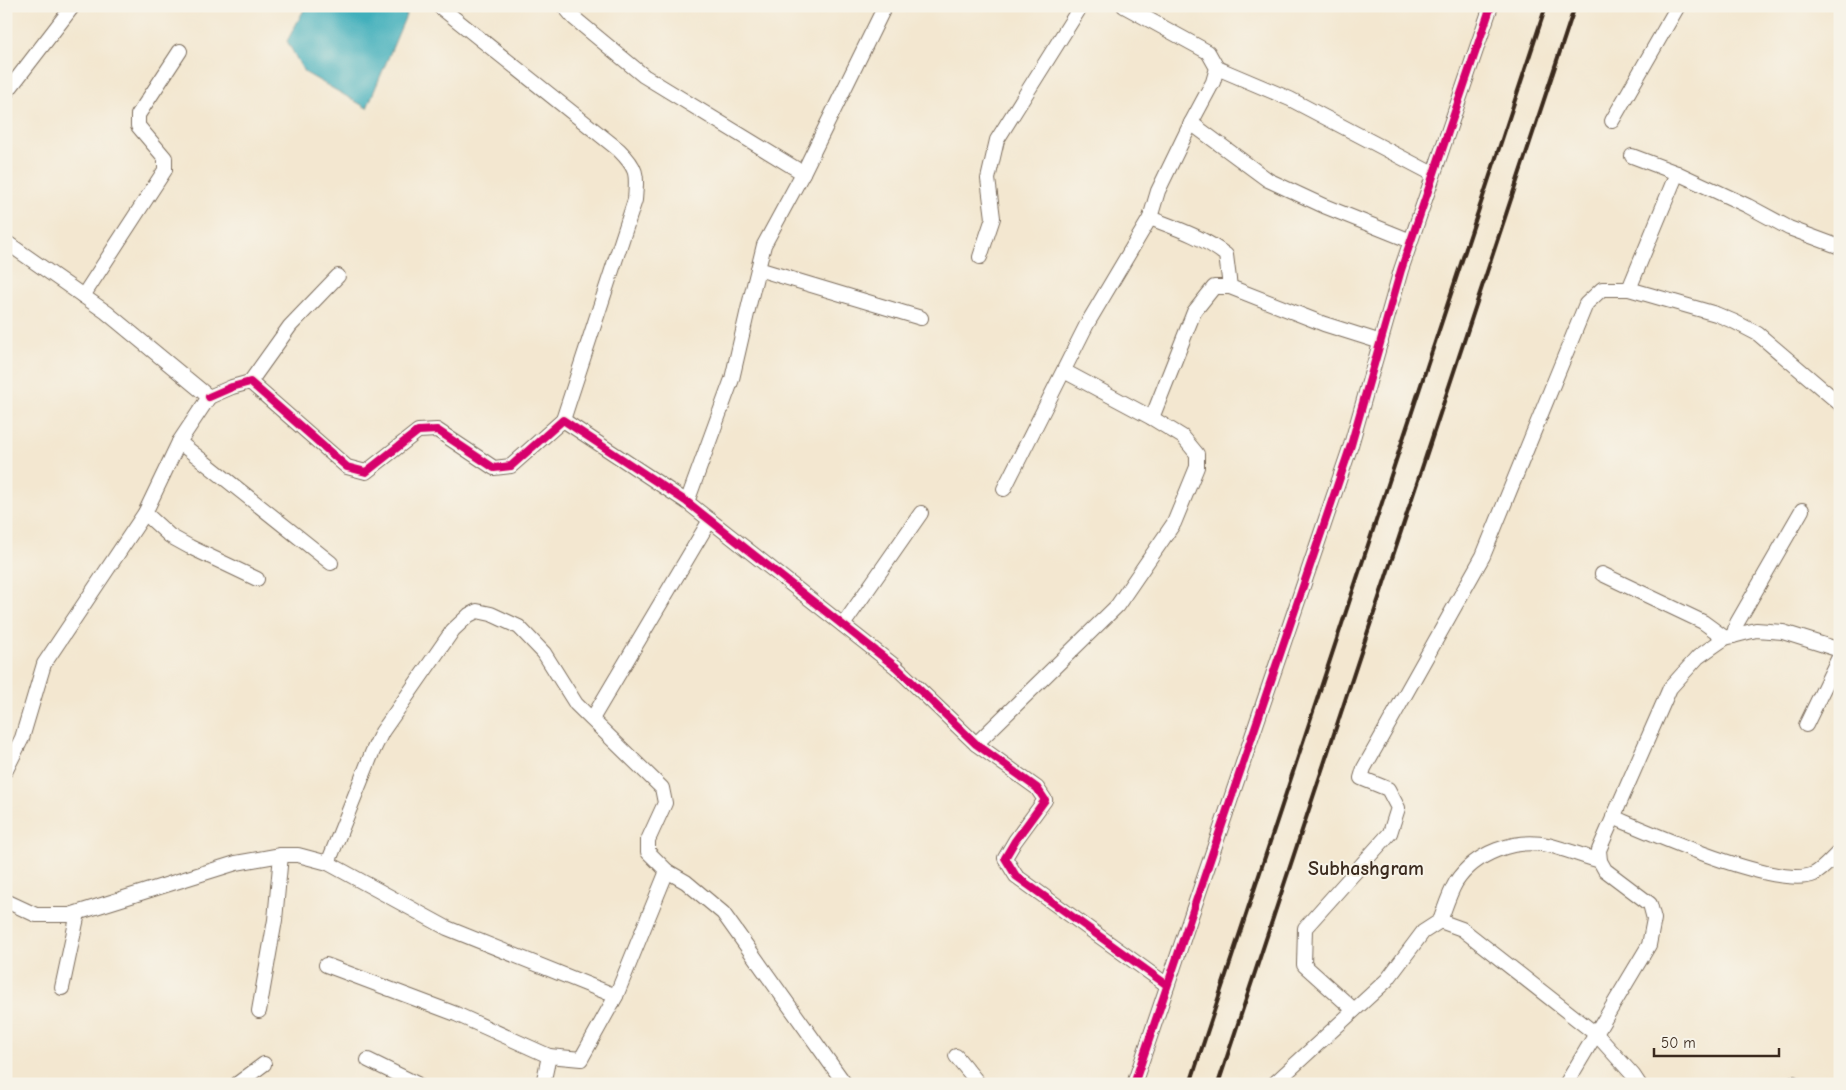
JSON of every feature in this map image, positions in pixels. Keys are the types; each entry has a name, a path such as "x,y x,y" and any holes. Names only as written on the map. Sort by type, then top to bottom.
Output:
{"street":[{"path":"6,93 73,6"},
{"path":"250,382 347,467 366,472 418,431 437,430 494,468 511,466 562,420 635,200 637,180 632,164 619,150 439,6"},
{"path":"564,6 574,18 644,76 803,173"},
{"path":"687,502 732,379 764,245 803,173 885,6"},
{"path":"980,257 993,218 988,178 997,140 1081,6"},
{"path":"1124,6 1208,52 1217,68 1290,99 1434,174"},
{"path":"1134,1084 1351,445 1400,270 1490,6"},
{"path":"1612,121 1678,6"},
{"path":"83,296 165,170 165,158 138,126 138,115 180,51"},
{"path":"1004,489 1087,324 1150,218 1158,191 1213,82 1217,68"},
{"path":"1191,123 1268,180 1324,206 1411,241"},
{"path":"1632,156 1677,173 1748,206 1788,228 1840,246"},
{"path":"1629,289 1677,173"},
{"path":"1150,218 1199,237 1226,255 1230,287"},
{"path":"6,242 106,312 209,397"},
{"path":"758,269 921,318"},
{"path":"6,770 22,738 44,664 145,514 179,442 209,397 250,382 290,326 338,276"},
{"path":"1152,418 1194,312 1214,287 1230,287 1324,324 1381,342"},
{"path":"1354,1010 1304,965 1305,928 1390,833 1398,808 1388,789 1361,778 1364,768 1483,556 1586,304 1602,289 1629,289 1716,314 1758,334 1840,404"},
{"path":"976,744 1117,606 1174,523 1197,467 1196,454 1183,437 1152,418 1064,371"},
{"path":"562,420 687,502 896,667 976,744 1037,788 1044,800 1005,858 1016,876 1167,985"},
{"path":"179,442 332,563"},
{"path":"1729,637 1802,510"},
{"path":"843,625 921,513"},
{"path":"145,514 170,536 256,578"},
{"path":"592,719 710,520"},
{"path":"1602,574 1703,622 1729,637"},
{"path":"328,863 382,732 453,630 469,615 477,611 492,614 519,627 544,653 576,704 662,788 665,802 648,840 648,852 668,871 686,882 723,913 845,1084"},
{"path":"1566,1084 1649,945 1654,919 1650,904 1605,870 1600,861 1600,850 1670,688 1698,657 1729,637 1756,630 1783,632 1840,650"},
{"path":"1806,725 1840,655"},
{"path":"1613,817 1710,857 1773,874 1799,877 1814,874 1840,851"},
{"path":"1274,1084 1387,980 1423,932 1440,921 1451,891 1458,879 1470,866 1483,857 1506,846 1526,842 1547,845 1600,861"},
{"path":"259,1011 275,920 281,855"},
{"path":"6,901 36,915 70,915 236,863 281,855 298,855 328,863 446,928 616,996"},
{"path":"326,965 456,1014 549,1056 581,1059 616,996 668,871"},
{"path":"62,988 78,913"},
{"path":"1440,921 1462,930 1597,1034 1639,1084"},
{"path":"543,1084 549,1056"},
{"path":"956,1056 979,1084"},
{"path":"368,1060 417,1084"},
{"path":"237,1084 264,1064"}],"water":[{"path":"306,6 410,6 367,108 304,72 287,41"}],"railway":[{"path":"1190,1084 1546,6"},
{"path":"1218,1084 1575,6"}],"cycle path":[{"path":"1134,1084 1351,445 1401,270 1491,6"},
{"path":"209,397 250,382 347,467 366,472 418,431 437,430 494,468 511,466 563,420 687,502 896,667 976,744 1037,788 1045,800 1005,858 1016,876 1167,985"}],"district":[{"name":"Subhashgram","path":"1366,868"}]}
